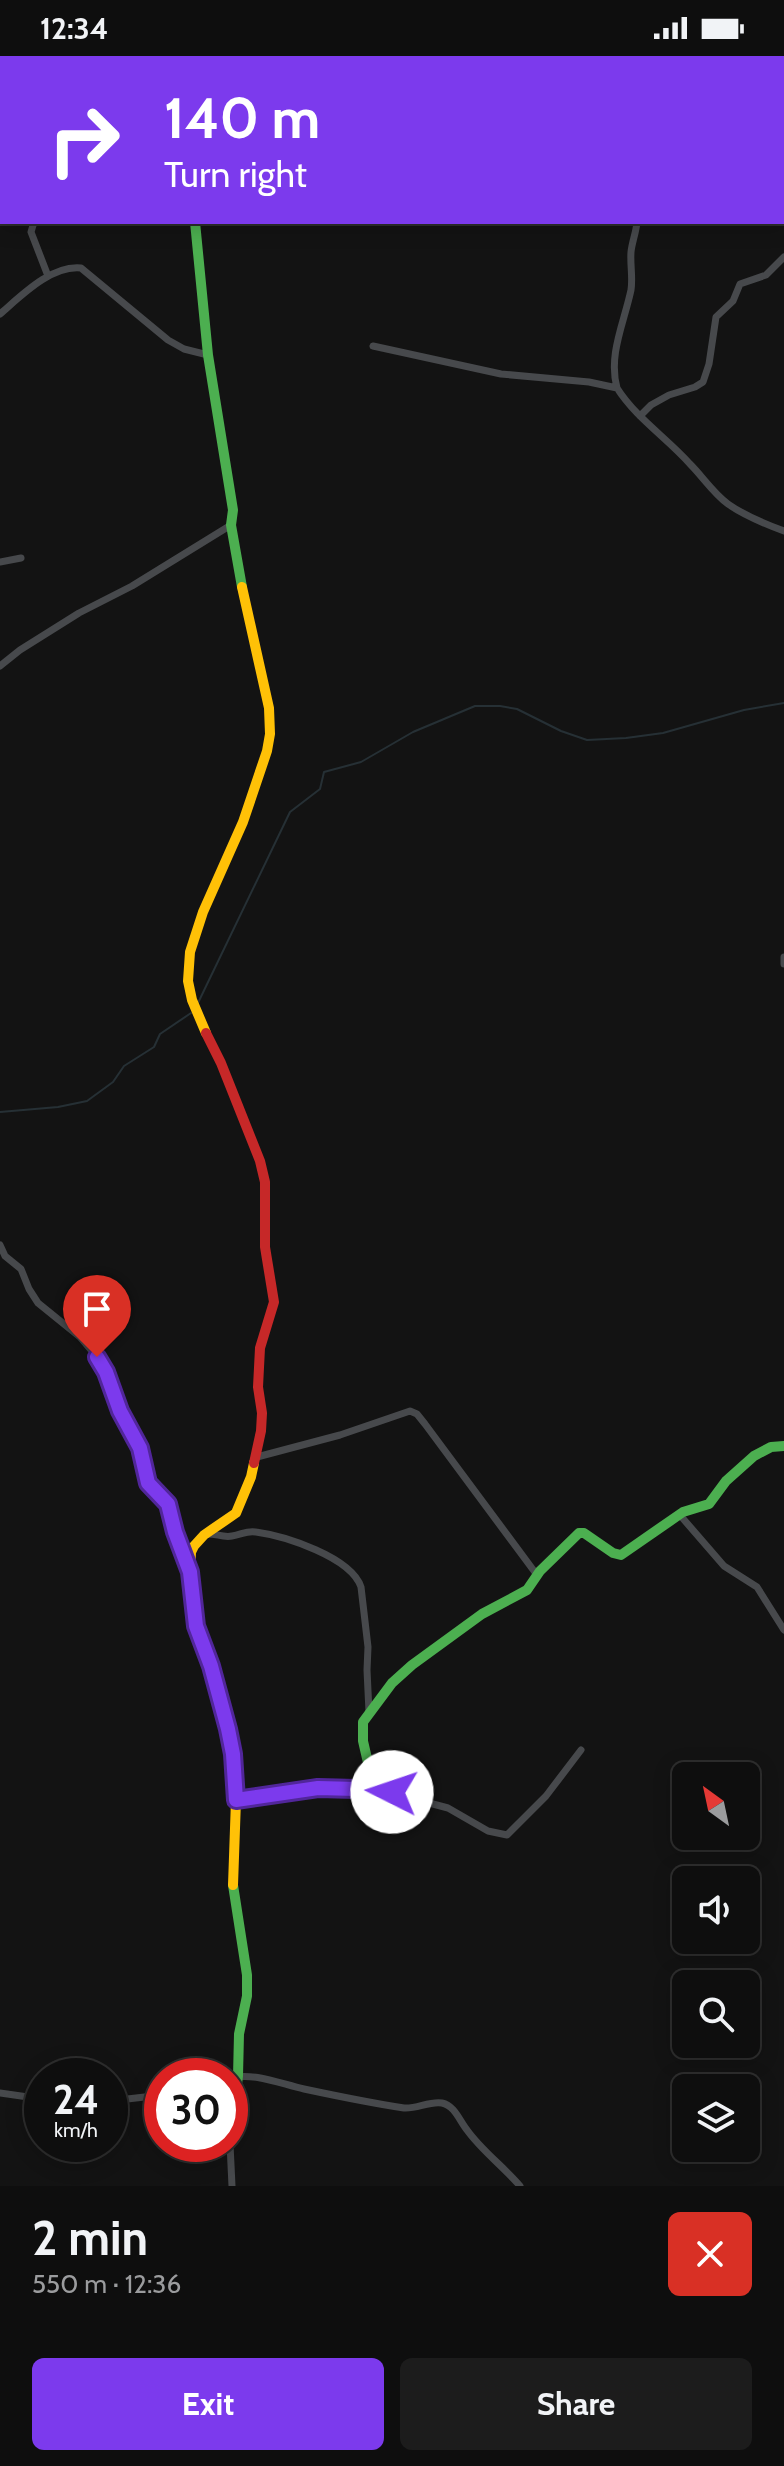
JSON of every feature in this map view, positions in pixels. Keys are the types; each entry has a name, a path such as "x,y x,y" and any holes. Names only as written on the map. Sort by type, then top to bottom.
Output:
{"street":[{"path":"33,224 31,232 48,276"},
{"path":"195,224 208,355 232,498 231,525 269,708 270,734 243,822 203,912 190,952 188,981 192,1000 260,1161 265,1182 265,1247 274,1302 259,1361 258,1387 262,1413 257,1457 240,1508 194,1546 190,1572 196,1626 211,1666 233,1754 236,1800 233,1891 247,1975 247,1996 236,2058"},
{"path":"637,224 631,254 632,283 614,356 613,376 617,388 640,416 690,463 726,503 784,531"},
{"path":"640,416 651,405 669,395 703,382 717,315 733,301 740,284 766,275 784,257"},
{"path":"0,314 48,276 60,270 81,268 168,340 184,349 208,355"},
{"path":"373,346 492,372 617,388"},
{"path":"0,666 79,613 132,586 231,525"},
{"path":"0,562 21,558"},
{"path":"784,957 784,964"},
{"path":"0,1245 5,1256 21,1269 38,1303 80,1337 106,1372 120,1411 140,1448 148,1483 168,1504 190,1572"},
{"path":"257,1457 340,1435 410,1411 425,1424 537,1575"},
{"path":"369,1787 372,1780 363,1722 392,1683 412,1665 482,1614 527,1590 537,1575 579,1533 621,1555 679,1514 709,1504 726,1481 754,1456 771,1447 784,1446"},
{"path":"679,1514 724,1566 757,1587 784,1630"},
{"path":"204,1535 230,1537 253,1531 277,1537 323,1553 357,1578 361,1587 368,1647 369,1712"},
{"path":"236,1800 318,1788 369,1787 448,1808 488,1831 507,1835 546,1796 581,1750"},
{"path":"248,2078 273,2080 303,2089 404,2108 418,2108 438,2102 444,2104 520,2186"},
{"path":"0,2093 24,2096"},
{"path":"231,2162 232,2186"}],"waterway":[{"path":"197,1005 290,812 320,789 324,772 361,762 413,732 475,706 517,709 587,740 663,733 744,710 784,703"},
{"path":"0,1112 87,1101 113,1082 124,1066 154,1047 160,1034 191,1013"}],"traffic: fast":[{"path":"195,224 208,355 242,587"},
{"path":"236,1800 318,1788 369,1787 372,1780 363,1741 363,1722 392,1683 412,1665 482,1614 527,1590 540,1571 579,1533 621,1555 683,1512 709,1504 726,1481 754,1456 771,1447 784,1446"},
{"path":"233,1885 247,1975 238,2058"}],"traffic: slow":[{"path":"206,1033 192,1000 188,981 190,952 203,912 243,822 270,734 269,708 242,587"},
{"path":"233,1885 236,1800 233,1754 223,1705 196,1626 190,1572 194,1546 204,1535 236,1513 254,1463"}],"traffic: jam":[{"path":"206,1033 260,1161 265,1182 265,1247 274,1302 260,1348 258,1387 262,1413 254,1463"}],"route":[{"path":"97,1357 140,1448 150,1488 168,1504 190,1572 196,1626 211,1666 228,1729 236,1800 318,1788 369,1787 392,1792"}]}
